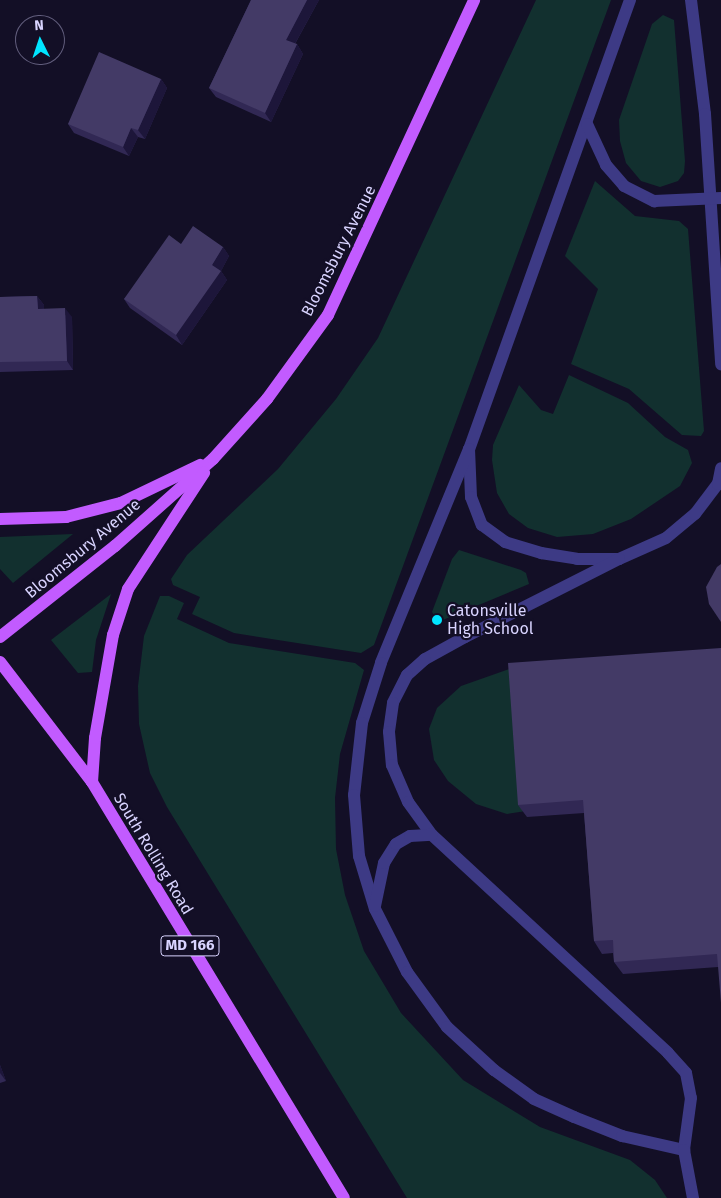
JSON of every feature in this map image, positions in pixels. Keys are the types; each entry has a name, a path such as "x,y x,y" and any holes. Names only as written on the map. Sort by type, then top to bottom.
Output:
{"main road":[{"name":"Bloomsbury Avenue","path":"0,637 115,546 213,459 267,400 328,315 474,0"},
{"path":"0,519 66,518 121,503 213,459"},
{"path":"92,782 95,738 113,635 128,589 213,459"},
{"name":"South Rolling Road","path":"0,662 92,782 344,1198"}],"lane":[{"path":"630,0 469,449 381,663 362,723 354,795 359,856 375,909 406,972 447,1028 494,1070 534,1100 622,1136 684,1150"},
{"path":"691,0 715,199 721,364"},
{"path":"587,124 606,165 624,186 654,201 715,199"},
{"path":"469,449 470,497 482,525 505,542 541,553 577,559 619,559"},
{"path":"693,1198 684,1150 691,1098 686,1073 668,1053 432,835 408,802 392,765 389,732 393,703 407,675 425,659 619,559 666,538 695,514 718,484 721,468"},
{"path":"375,909 384,863 396,844 410,836 432,835"}],"green space":[{"path":"536,0 611,0 374,645 361,653 234,633 192,614 200,597 173,585 171,579 187,555 278,469 336,399 378,338"},
{"path":"663,15 674,20 685,161 684,173 678,181 660,187 641,181 626,163 620,141 619,120 652,24"},
{"path":"595,181 635,216 679,221 688,229 704,431 701,436 682,435 629,389 571,364 598,289 565,256"},
{"path":"569,375 628,403 665,437 688,450 692,463 680,486 631,519 593,534 557,537 528,528 509,514 497,493 492,460 493,445 519,385 541,410 553,414"},
{"path":"73,534 13,583 0,569 0,537"},
{"path":"459,550 521,570 526,573 529,584 438,622 432,612 452,559"},
{"path":"111,594 96,640 92,672 78,673 51,640"},
{"path":"160,596 169,596 184,603 177,619 229,643 355,663 364,670 340,754 335,798 336,849 345,895 364,951 401,1013 463,1080 540,1127 630,1160 655,1180 667,1198 407,1198 167,807 150,773 139,724 138,686 144,636"},
{"path":"515,667 526,811 507,814 476,804 448,781 434,760 429,729 437,708 461,686"}],"building":[{"path":"251,0 307,0 286,40 297,44 265,113 209,88"},
{"path":"99,52 161,79 138,130 131,128 123,147 68,124"},
{"path":"193,226 223,247 212,265 221,271 176,335 124,299 169,235 181,244"},
{"path":"37,296 38,309 65,308 67,361 0,362 0,297"},
{"path":"721,564 721,622 709,604 706,587 717,567"},
{"name":"Catonsville High School","path":"721,648 721,1003 717,954 614,962 613,940 594,941 583,800 518,805 508,663"}],"place":[{"name":"Catonsville High School","path":"437,620"}]}
